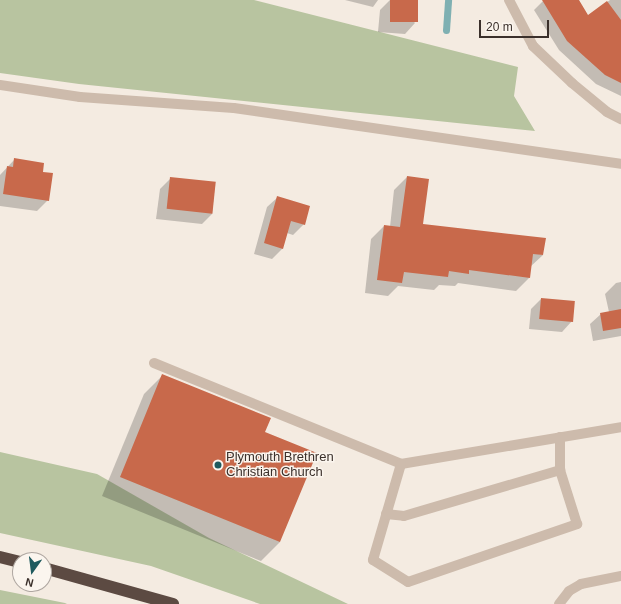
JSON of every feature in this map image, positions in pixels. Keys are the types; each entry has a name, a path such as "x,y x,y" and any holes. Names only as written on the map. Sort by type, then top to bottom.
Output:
{"highway":[{"path":"0,557 12,560"},
{"path":"52,570 173,604"}],"street":[{"path":"509,0 533,46 578,88 607,112 621,119"},
{"path":"0,85 80,97 234,108 621,164"},
{"path":"154,363 401,464 621,427"},
{"path":"401,464 373,560 408,582 577,524 560,470 560,437"},
{"path":"386,514 404,516 560,470"},
{"path":"559,604 569,592 581,584 621,576"}],"green space":[{"path":"0,0 254,0 518,67 514,96 535,131 79,84 0,73"},
{"path":"0,452 97,474 209,538 348,604 260,604 151,566 0,533"},
{"path":"0,590 65,603 67,604 0,604"}],"building":[{"path":"390,0 418,0 418,22 390,22"},
{"path":"542,0 579,0 588,15 607,1 621,20 621,83 605,75 567,41"},
{"path":"14,158 44,163 43,172 53,173 49,201 3,194 7,166 13,167"},
{"path":"407,176 429,179 423,224 546,238 543,255 533,254 530,278 469,270 469,274 449,271 448,277 404,272 402,283 377,280 384,225 400,227"},
{"path":"170,177 216,182 212,214 167,209"},
{"path":"277,196 310,206 305,225 291,221 283,249 264,243"},
{"path":"541,298 575,301 573,322 539,319"},
{"path":"621,309 621,328 603,331 600,313"},
{"name":"Plymouth Brethren Christian Church","path":"162,374 271,418 265,432 317,453 280,542 120,477"}],"waterway":[{"path":"446,30 448,0"}],"place":[{"name":"Plymouth Brethren Christian Church","path":"218,465"}]}
